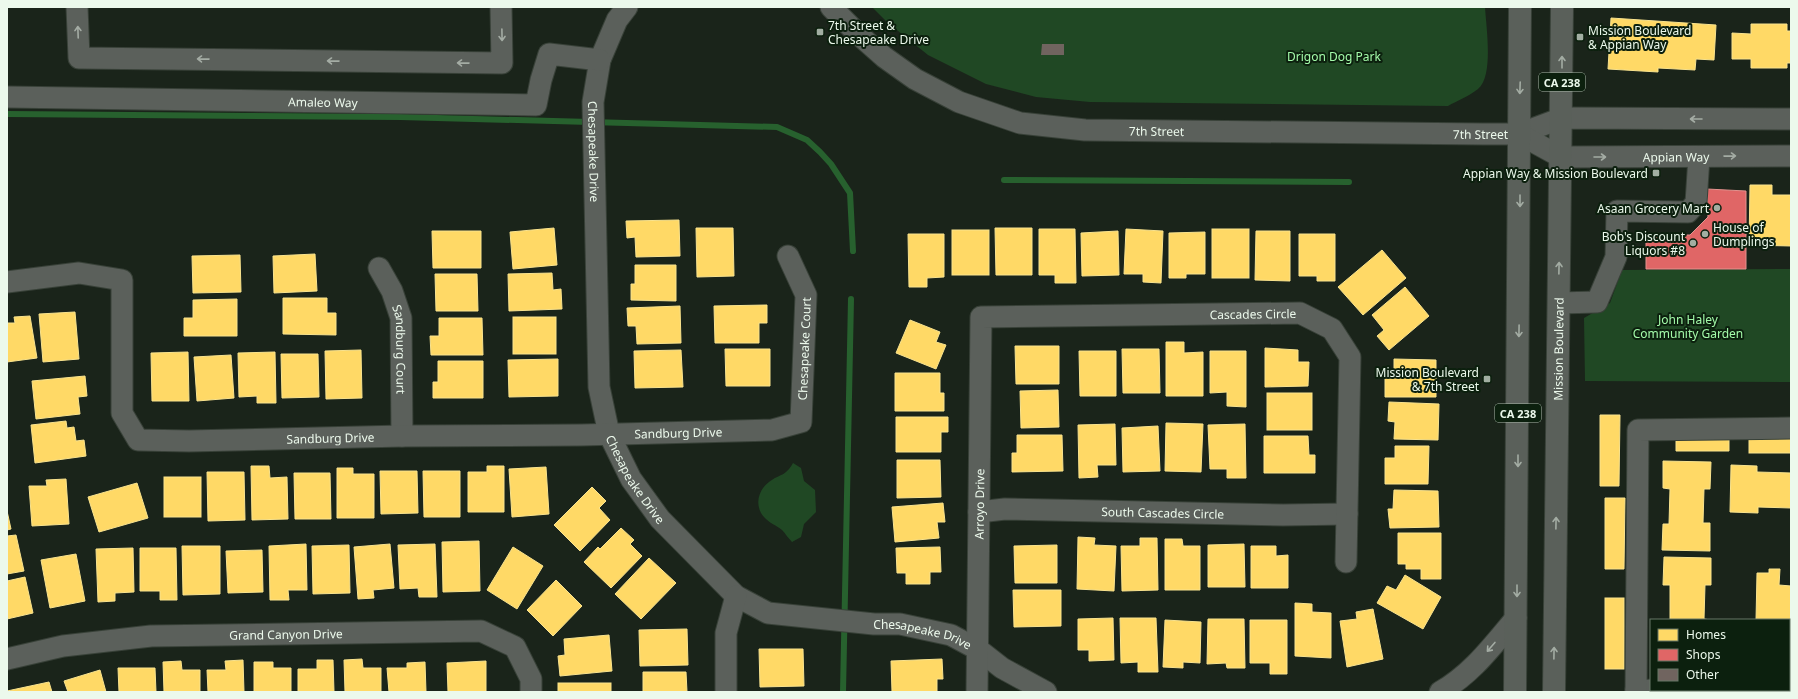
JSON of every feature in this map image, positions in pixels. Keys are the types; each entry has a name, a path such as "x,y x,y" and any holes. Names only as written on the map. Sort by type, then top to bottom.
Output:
{"main road":[{"name":"CA 238","path":"1515,692 1520,7"},
{"name":"Mission Boulevard","path":"1554,692 1562,118 1562,7"}],"street":[{"path":"77,7 79,58 502,63 501,7"},
{"name":"Chesapeake Drive","path":"626,7 617,20 600,60 593,102 599,387 609,434 631,479 660,519 736,596 768,613 874,624 900,624 951,635 979,650 1002,668 1046,692"},
{"name":"7th Street","path":"832,7 858,34 915,79 959,102 1020,123 1085,130 1519,134 1562,118"},
{"name":"Amaleo Way","path":"7,97 536,104 541,80 549,54 600,60"},
{"path":"1562,118 1791,119"},
{"name":"7th Street","path":"1519,134 1561,157"},
{"path":"1559,303 1597,302 1616,257 1617,211 1688,212 1696,203 1699,156"},
{"name":"Appian Way","path":"1561,157 1791,156"},
{"name":"Chesapeake Court","path":"788,256 806,295 802,422"},
{"name":"Sandburg Court","path":"379,268 392,291 401,318 402,436"},
{"name":"Sandburg Drive","path":"7,282 79,272 122,280 122,413 138,440 189,441 772,430 802,422"},
{"name":"Cascades Circle","path":"981,317 1300,313 1332,329 1350,357 1346,562"},
{"name":"Arroyo Drive","path":"977,692 979,650 977,600 981,317"},
{"path":"1732,692 1636,691 1638,430 1791,428"},
{"name":"South Cascades Circle","path":"979,512 1005,509 1283,515 1347,514"},
{"path":"726,692 726,633 736,596"},
{"path":"1440,692 1455,684 1470,671 1516,618"},
{"name":"Grand Canyon Drive","path":"7,659 63,646 151,636 481,631 514,647 531,679 531,692"}],"green space":[{"name":"Drigon Dog Park","path":"872,7 1485,7 1488,62 1483,83 1478,89 1448,106 1090,102 1036,97 986,84 928,55 887,22"},
{"name":"John Haley Community Garden","path":"1791,269 1791,382 1585,381 1584,318 1610,303 1622,270"},
{"path":"793,463 801,468 804,481 815,490 816,512 804,524 801,537 792,542 782,530 764,517 758,503 760,494 765,485 785,473"}],"building: Homes":[{"path":"1611,18 1716,25 1714,60 1696,59 1695,70 1658,68 1658,72 1608,69"},
{"path":"1751,24 1787,24 1787,31 1791,31 1791,63 1787,63 1787,68 1751,68 1751,59 1732,59 1732,33 1751,34"},
{"path":"1750,185 1772,185 1772,195 1791,195 1791,246 1749,245"},
{"path":"679,220 680,256 636,257 635,237 627,238 626,221"},
{"path":"554,228 557,265 513,269 510,232"},
{"path":"696,228 733,228 734,276 697,277"},
{"path":"995,228 1032,228 1032,275 996,275"},
{"path":"1039,229 1075,229 1076,283 1055,283 1055,275 1039,275"},
{"path":"1126,229 1163,231 1161,283 1143,282 1143,274 1124,274"},
{"path":"1212,229 1249,229 1249,278 1212,278"},
{"path":"952,230 989,230 989,275 952,275"},
{"path":"432,231 481,231 481,268 433,268"},
{"path":"1118,231 1119,275 1082,276 1081,233"},
{"path":"1256,231 1290,231 1290,281 1255,280"},
{"path":"1205,232 1205,274 1186,274 1186,278 1169,278 1169,233"},
{"path":"908,234 944,234 944,277 927,278 927,287 909,287"},
{"path":"1299,234 1335,234 1335,281 1317,281 1317,276 1299,276"},
{"path":"1382,250 1406,278 1363,315 1338,287"},
{"path":"315,254 317,291 274,293 273,256"},
{"path":"240,255 241,292 193,293 192,256"},
{"path":"635,265 676,265 676,301 631,300 631,284 635,284"},
{"path":"552,273 553,290 561,289 562,309 509,311 508,274"},
{"path":"435,274 477,274 478,311 436,311"},
{"path":"1405,287 1429,316 1389,350 1377,336 1384,330 1372,315"},
{"path":"283,298 327,298 327,313 336,313 336,335 283,334"},
{"path":"237,299 237,336 184,336 184,318 193,318 193,300"},
{"path":"767,305 767,323 759,323 759,343 715,343 714,306"},
{"path":"680,306 681,343 637,344 636,326 628,326 627,308"},
{"path":"75,312 79,359 43,362 39,314"},
{"path":"30,316 37,358 7,362 7,323 15,323 14,317"},
{"path":"513,317 556,317 556,354 513,354"},
{"path":"439,318 482,318 483,355 431,355 430,336 439,336"},
{"path":"910,320 940,332 936,342 946,345 936,369 896,353"},
{"path":"1166,342 1184,342 1184,353 1203,352 1203,396 1166,396"},
{"path":"1015,346 1059,346 1059,384 1016,384"},
{"path":"1265,348 1298,350 1298,362 1309,362 1308,386 1265,387"},
{"path":"725,349 770,349 770,386 726,386"},
{"path":"1122,349 1159,349 1160,393 1123,393"},
{"path":"361,350 362,398 326,399 325,351"},
{"path":"681,350 683,387 635,388 634,351"},
{"path":"1079,351 1116,351 1116,396 1080,396"},
{"path":"1210,351 1246,351 1246,407 1227,406 1227,392 1210,393"},
{"path":"188,352 189,401 152,401 151,353"},
{"path":"275,352 276,403 257,403 257,396 239,397 238,353"},
{"path":"281,354 318,354 319,397 282,398"},
{"path":"231,355 234,398 197,401 194,357"},
{"path":"558,359 558,396 509,397 508,360"},
{"path":"1394,359 1436,360 1436,397 1385,397 1385,378 1394,378"},
{"path":"438,361 483,361 483,398 433,398 433,382 438,382"},
{"path":"895,373 940,373 940,393 944,393 944,411 895,411"},
{"path":"85,376 87,396 78,397 80,414 36,419 32,381"},
{"path":"1058,390 1059,427 1021,428 1020,391"},
{"path":"1267,393 1312,393 1312,430 1267,430"},
{"path":"1389,402 1439,404 1438,440 1394,439 1395,422 1388,421"},
{"path":"1600,415 1620,415 1619,486 1600,486"},
{"path":"896,417 948,417 948,432 941,432 941,452 896,452"},
{"path":"66,421 67,428 74,427 76,441 84,440 86,456 35,463 31,425"},
{"path":"1166,423 1203,424 1201,472 1165,471"},
{"path":"1115,424 1116,465 1097,465 1098,477 1079,478 1078,425"},
{"path":"1245,424 1246,478 1227,478 1227,469 1210,469 1208,425"},
{"path":"1158,426 1160,471 1123,472 1122,428"},
{"path":"1729,432 1729,451 1676,451 1676,433"},
{"path":"1749,433 1791,433 1791,453 1749,453"},
{"path":"1017,435 1062,435 1063,471 1012,472 1012,453 1017,453"},
{"path":"1264,436 1308,436 1309,455 1315,455 1315,473 1264,473"},
{"path":"1395,446 1429,446 1428,484 1385,484 1385,458 1395,458"},
{"path":"897,460 940,460 941,497 897,498"},
{"path":"1663,461 1711,462 1710,489 1704,489 1703,523 1710,523 1710,551 1662,550 1663,524 1669,524 1670,489 1663,488"},
{"path":"1731,465 1757,466 1757,472 1791,473 1791,508 1758,507 1758,513 1730,512"},
{"path":"251,466 269,466 270,478 287,477 288,519 252,520"},
{"path":"487,466 504,466 504,512 468,512 468,472 487,472"},
{"path":"546,467 549,514 512,517 509,469"},
{"path":"337,468 353,468 353,474 374,474 374,518 337,518"},
{"path":"380,471 417,471 418,513 381,514"},
{"path":"423,471 460,471 460,517 424,517"},
{"path":"207,472 244,472 245,520 208,521"},
{"path":"294,473 330,473 331,519 295,519"},
{"path":"164,477 201,477 201,517 164,517"},
{"path":"66,479 69,524 32,526 29,486 47,486 46,480"},
{"path":"137,483 148,518 99,532 88,497"},
{"path":"592,487 606,501 599,508 610,520 580,551 554,525"},
{"path":"1394,490 1438,491 1439,527 1390,528 1388,509 1393,509"},
{"path":"1605,498 1625,498 1624,569 1605,569"},
{"path":"943,503 945,522 937,522 939,538 895,542 892,507"},
{"path":"7,511 11,529 7,530"},
{"path":"621,528 634,540 630,544 642,556 611,588 584,562 598,547 600,549"},
{"path":"1398,533 1441,533 1441,579 1421,579 1421,569 1406,569 1406,564 1398,564"},
{"path":"16,535 24,571 7,574 7,536"},
{"path":"1078,537 1095,538 1094,545 1116,546 1114,591 1077,589"},
{"path":"1140,538 1157,538 1158,590 1122,591 1121,546 1140,546"},
{"path":"1165,539 1182,539 1183,546 1200,546 1200,590 1165,590"},
{"path":"479,541 480,591 443,592 442,542"},
{"path":"306,544 307,590 288,590 289,600 270,600 269,546"},
{"path":"390,544 394,588 373,590 374,598 358,599 354,547"},
{"path":"435,544 437,597 419,597 418,588 400,589 398,545"},
{"path":"1244,544 1245,587 1208,587 1208,545"},
{"path":"349,545 350,593 313,594 312,546"},
{"path":"1057,545 1057,583 1015,583 1014,546"},
{"path":"182,546 220,546 220,594 183,595"},
{"path":"1251,546 1276,546 1276,556 1288,555 1288,588 1251,588"},
{"path":"513,547 543,566 517,609 487,590"},
{"path":"940,547 941,572 930,572 930,584 906,584 906,573 897,573 896,548"},
{"path":"133,548 134,592 115,593 115,601 98,602 96,549"},
{"path":"140,548 176,548 177,600 160,600 160,591 140,591"},
{"path":"262,550 263,592 228,593 226,551"},
{"path":"76,554 85,601 50,608 41,560"},
{"path":"1664,557 1711,558 1711,585 1705,585 1704,619 1670,619 1670,585 1663,585"},
{"path":"649,558 676,583 641,619 615,594"},
{"path":"1769,569 1780,569 1779,585 1791,586 1791,632 1790,619 1756,619 1757,573 1769,573"},
{"path":"1405,575 1441,597 1423,629 1377,603 1387,586 1396,590"},
{"path":"25,577 33,613 7,619 7,581"},
{"path":"556,580 582,606 553,636 527,610"},
{"path":"1013,590 1061,590 1061,626 1014,627"},
{"path":"1605,598 1624,598 1624,669 1605,669"},
{"path":"1295,603 1312,604 1312,612 1331,613 1331,658 1295,656"},
{"path":"1373,609 1383,659 1347,667 1340,621 1357,619 1356,612"},
{"path":"1113,618 1114,660 1089,661 1089,650 1078,650 1078,619"},
{"path":"1120,618 1156,618 1158,672 1138,672 1138,662 1121,663"},
{"path":"1208,619 1244,619 1245,668 1227,668 1226,663 1207,664"},
{"path":"1165,620 1201,622 1200,663 1183,662 1183,668 1163,667"},
{"path":"1250,620 1287,620 1287,674 1270,674 1270,663 1250,663"},
{"path":"687,629 688,665 640,666 639,630"},
{"path":"609,635 612,671 560,676 558,656 565,655 564,639"},
{"path":"759,649 803,649 804,686 760,687"},
{"path":"1790,656 1791,656 1790,675"},
{"path":"362,659 363,668 381,668 381,692 345,692 344,660"},
{"path":"942,659 943,679 937,679 937,692 892,692 891,661"},
{"path":"243,660 244,692 208,692 207,670 226,670 225,661"},
{"path":"317,660 333,660 334,692 298,692 298,669 317,669"},
{"path":"181,661 182,670 200,670 200,692 164,692 163,662"},
{"path":"486,661 486,692 448,692 447,663"},
{"path":"254,662 273,662 273,668 291,668 291,692 254,692"},
{"path":"425,662 426,692 389,692 387,668 407,668 407,663"},
{"path":"118,668 155,668 156,692 119,692"},
{"path":"100,670 106,692 68,692 64,681"},
{"path":"643,672 686,672 687,692 643,692"},
{"path":"49,682 52,692 7,692 7,691"},
{"path":"558,683 611,683 611,692 558,692"}],"building: Shops":[{"path":"1707,189 1746,191 1746,269 1646,269 1646,235 1690,235 1708,217"}],"building: Other":[{"path":"1042,44 1064,44 1064,55 1041,55"}],"waterway":[{"path":"7,114 400,117 777,127 807,140 831,164 850,193 853,251"},
{"path":"1004,180 1349,182"},
{"path":"843,692 851,299"}],"place":[{"name":"7th Street & Chesapeake Drive","path":"820,32"},
{"name":"Mission Boulevard & Appian Way","path":"1580,37"},
{"name":"Appian Way & Mission Boulevard","path":"1656,173"},
{"name":"Asaan Grocery Mart","path":"1717,208"},
{"name":"House of Dumplings","path":"1705,234"},
{"name":"Bob's Discount Liquors #8","path":"1693,243"},
{"name":"Mission Boulevard & 7th Street","path":"1487,379"}]}
